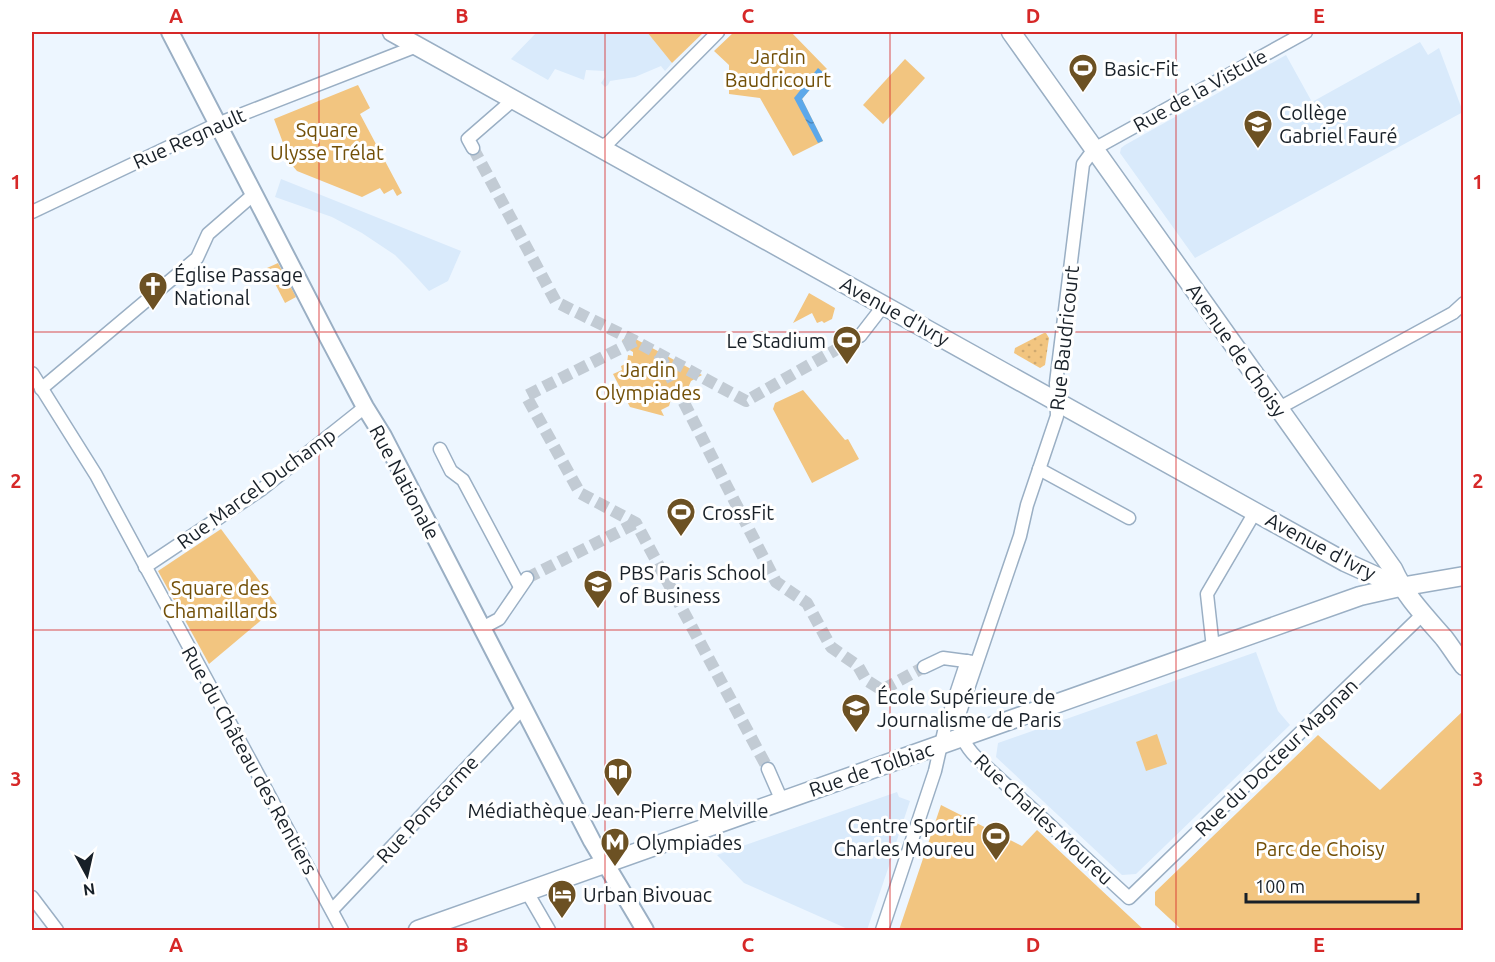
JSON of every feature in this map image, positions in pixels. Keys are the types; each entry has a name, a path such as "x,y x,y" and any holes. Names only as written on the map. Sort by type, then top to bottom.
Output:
{"main road":[{"name":"Avenue d'Ivry","path":"392,32 1345,562 1400,586"},
{"name":"Avenue de Choisy","path":"1011,32 1393,569 1400,586 1464,666"},
{"name":"Rue de Tolbiac","path":"418,930 1360,596 1400,586 1464,576"}],"street":[{"name":"Rue Nationale","path":"170,32 365,407 383,436 523,708 606,864 645,930"},
{"path":"599,147 608,143 718,32"},
{"name":"Rue de la Vistule","path":"1094,148 1306,32"},
{"name":"Rue Regnault","path":"32,212 217,124 417,45"},
{"path":"473,148 468,140 514,99"},
{"name":"Rue Baudricourt","path":"882,930 935,771 945,727 1020,536 1057,416 1056,383 1083,164 1094,148"},
{"path":"41,389 197,258 208,234 254,194"},
{"path":"1278,408 1453,313 1464,303"},
{"path":"861,336 884,305"},
{"name":"Rue du Château des Rentiers","path":"32,373 96,475 342,930"},
{"name":"Rue Marcel Duchamp","path":"145,567 262,489 365,407"},
{"path":"440,449 451,471 463,480 523,583 500,619 482,628"},
{"path":"1039,469 1129,518"},
{"path":"1213,648 1207,594 1256,512"},
{"name":"Rue du Docteur Magnan","path":"1129,898 1422,615"},
{"path":"924,667 943,658 972,662"},
{"name":"Rue Baudricourt","path":"962,738 958,723 972,662"},
{"name":"Rue Ponscarme","path":"332,910 523,708"},
{"name":"Rue Charles Moureu","path":"962,738 976,757 1129,898"},
{"path":"768,770 782,801"},
{"path":"527,892 549,930"},
{"path":"32,897 57,930"}],"shaded area":[{"path":"537,32 647,32 672,63 665,71 661,66 635,77 610,81 605,87 601,83 605,77 604,71 586,70 584,80 555,69 548,80 511,59"},
{"name":"Collège Gabriel Fauré","path":"1420,42 1428,55 1439,48 1463,112 1195,258 1120,153 1121,148 1125,145 1286,55 1312,102"},
{"path":"281,179 461,251 448,281 429,291 395,255 362,233 332,217 275,197"},
{"path":"1256,652 1278,711 1290,725 1136,874 1122,875 996,757 998,743"},
{"path":"897,792 899,797 910,801 893,852 895,857 891,860 867,930 850,930 744,883 717,855"}],"green space":[{"path":"647,32 704,32 672,63"},
{"name":"Jardin Baudricourt","path":"734,32 791,32 827,69 802,99 823,141 793,156 760,98 729,94 729,65 714,51"},
{"path":"905,59 925,78 883,124 863,105"},
{"name":"Square Ulysse Trélat","path":"358,85 370,108 360,114 402,193 397,196 393,189 384,194 380,188 362,197 297,171 291,164 274,119"},
{"path":"278,263 296,297 285,303 267,268"},
{"path":"809,293 835,308 832,319 824,323 822,321 817,323 812,313 793,323"},
{"path":"1044,333 1049,338 1045,365 1040,368 1014,353 1015,348"},
{"name":"Jardin Olympiades","path":"630,336 702,375 691,381 682,395 673,393 669,406 661,410 664,416 630,407 613,374 622,370 621,366 627,363 628,355 633,356 633,352 622,340"},
{"path":"803,390 845,440 848,439 859,459 812,483 773,409 775,403"},
{"name":"Square des Chamaillards","path":"221,529 278,606 209,664 158,571"},
{"name":"Parc de Choisy","path":"1463,711 1463,930 1182,930 1155,905 1155,892 1318,735 1380,790"},
{"path":"1157,734 1167,764 1146,771 1136,742"},
{"name":"Centre Sportif Charles Moureu","path":"941,805 1022,846 1037,830 1144,930 899,930"}],"water":[{"path":"818,68 824,73 802,99 823,141 818,143 794,98"}],"tunnel":[{"path":"473,148 556,302 635,341 746,401 860,336"},
{"path":"635,341 526,396 580,493 636,523 768,769"},
{"path":"659,354 776,582 807,603 831,647 858,666 866,680 882,690 924,667"},
{"path":"527,578 636,523"}],"place":[{"name":"Basic-Fit","path":"1083,94"},
{"name":"Collège Gabriel Fauré","path":"1258,150"},
{"name":"Église Passage National","path":"153,312"},
{"name":"Le Stadium","path":"847,366"},
{"name":"CrossFit","path":"681,538"},
{"name":"PBS Paris School of Business","path":"598,610"},
{"name":"École Supérieure de Journalisme de Paris","path":"856,734"},
{"name":"Médiathèque Jean-Pierre Melville","path":"618,798"},
{"name":"Centre Sportif Charles Moureu","path":"996,862"},
{"name":"Olympiades","path":"615,868"},
{"name":"Urban Bivouac","path":"562,920"}]}
